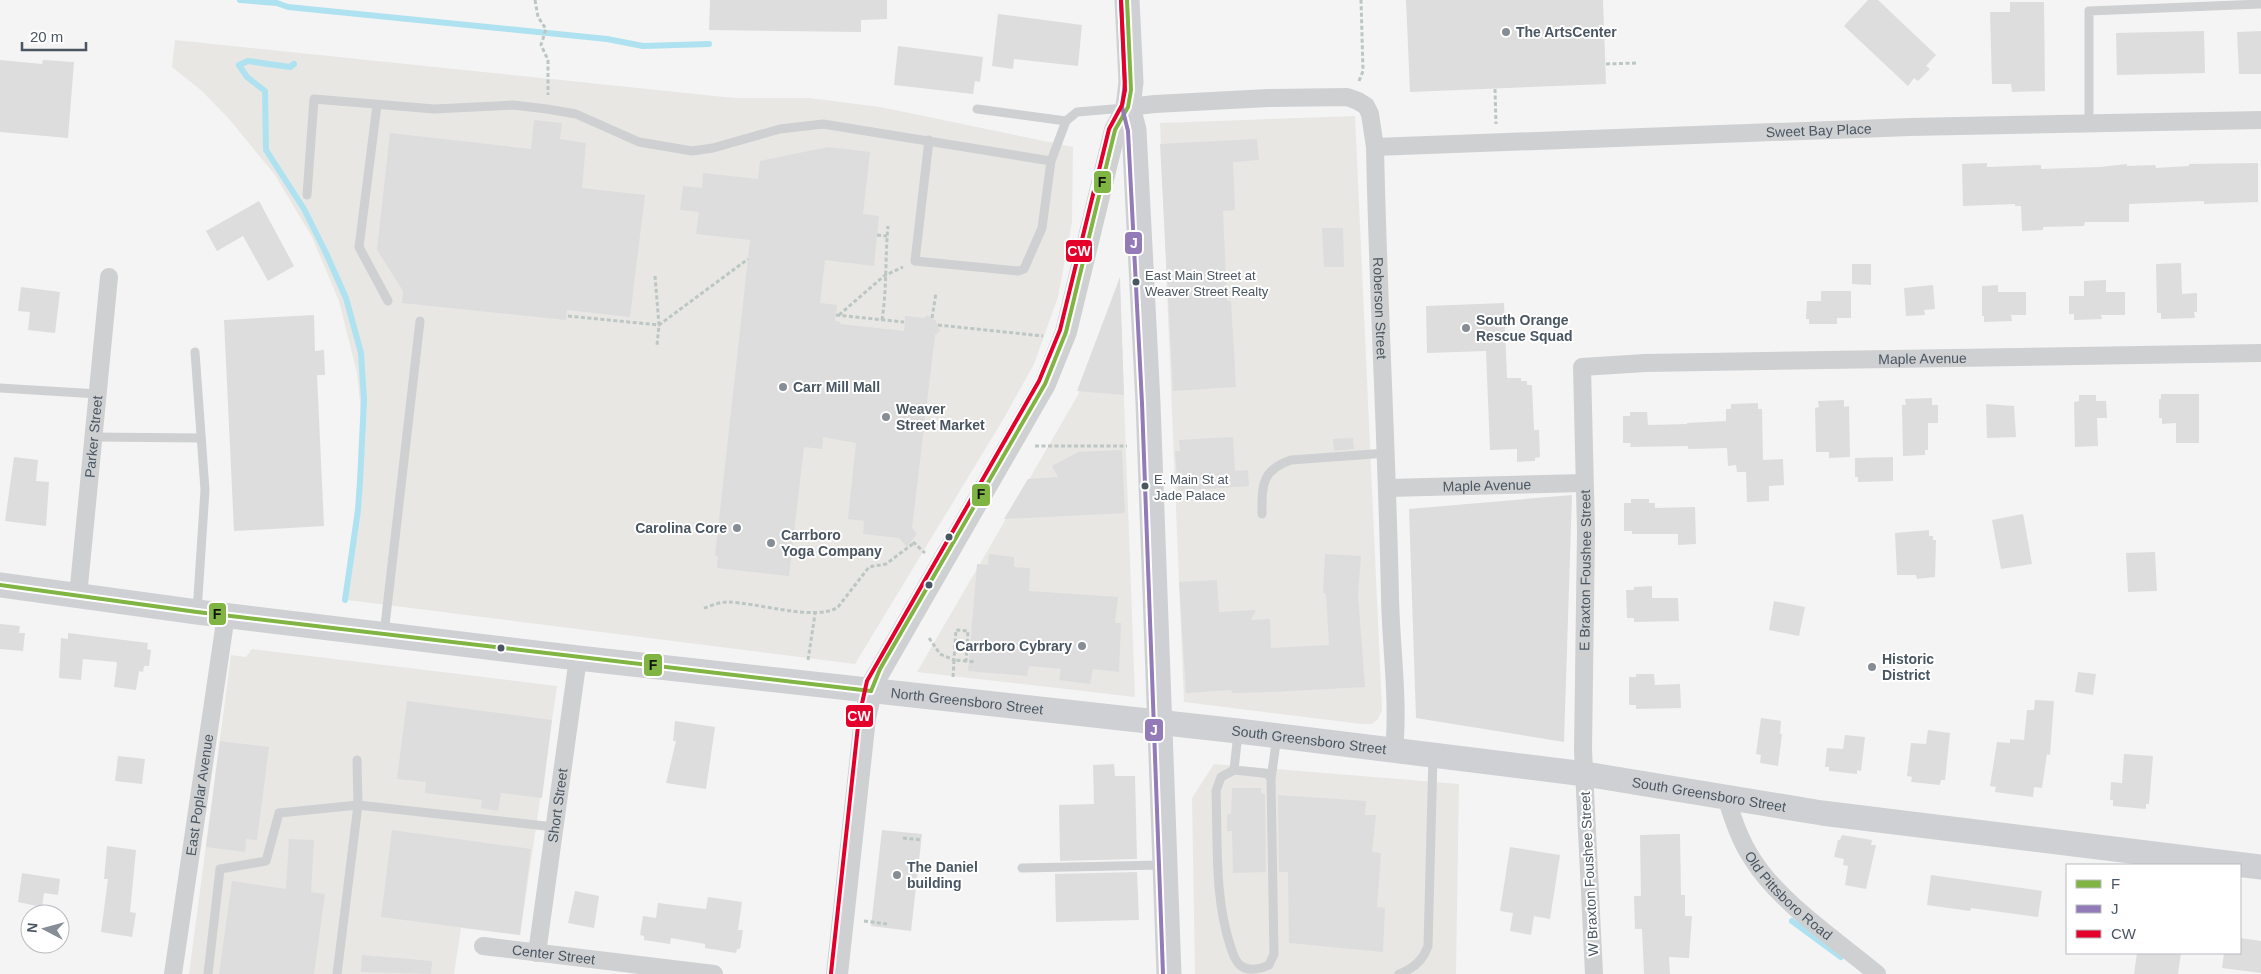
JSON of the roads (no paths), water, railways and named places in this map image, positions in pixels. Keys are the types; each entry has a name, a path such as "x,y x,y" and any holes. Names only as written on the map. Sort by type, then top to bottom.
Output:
{"main road":[{"path":"1127,0 1131,82 1128,107 1134,130 1148,403 1169,974"},
{"name":"North Greensboro Street","path":"0,585 197,612 578,658 1159,723"},
{"name":"South Greensboro Street","path":"1159,723 1238,730 1585,774 1822,813 2237,864"},
{"name":"South Greensboro Street","path":"2241,865 2261,867"}],"street":[{"name":"Roberson Street","path":"1128,107 1273,98 1353,98 1366,106 1370,114 1375,148 1388,488 1391,633 1397,726 1394,751"},
{"path":"838,974 861,756 870,691 880,668 1045,384 1066,332 1115,130 1128,107"},
{"name":"Sweet Bay Place","path":"1375,148 1910,127 2261,120"},
{"name":"Parker Street","path":"78,596 109,277"},
{"name":"Maple Avenue","path":"1582,367 1645,363 2261,353"},
{"name":"E Braxton Foushee Street","path":"1582,367 1585,774"},
{"name":"Maple Avenue","path":"1388,488 1584,482"},
{"name":"East Poplar Avenue","path":"173,974 226,615"},
{"name":"Short Street","path":"537,952 578,658"},
{"name":"W Braxton Foushee Street","path":"1585,774 1594,974"},
{"name":"Old Pittsboro Road","path":"1726,797 1740,838 1753,861 1779,893 1877,974"},
{"name":"Center Street","path":"484,946 714,974"}],"lane":[{"path":"2089,124 2089,11 2261,4"},
{"path":"307,195 314,99 442,109 513,105 576,114 639,142 692,150 713,148 780,129 823,124 1051,161"},
{"path":"376,105 359,247 388,301"},
{"path":"929,140 915,261 1021,271 1042,228 1051,161 1066,121 1078,112 1128,107"},
{"path":"977,109 1066,121"},
{"path":"384,634 420,321"},
{"path":"195,352 205,490 197,612"},
{"path":"0,388 98,394"},
{"path":"94,437 201,438"},
{"path":"1262,514 1264,482 1268,474 1280,464 1291,460 1386,453"},
{"path":"1234,770 1238,730"},
{"path":"1271,779 1268,774 1234,770 1221,777 1216,791 1219,894 1226,932 1236,961 1243,971 1269,965 1274,954 1271,779 1277,736"},
{"path":"1399,974 1414,967 1426,954 1428,946 1433,756"},
{"path":"337,974 358,805 357,760"},
{"path":"208,974 220,869 266,861 279,813 358,805 554,827"},
{"path":"1022,868 1165,866"}],"waterway":[{"path":"240,0 277,3 288,7 607,39 643,46 709,44"},
{"path":"294,64 290,67 248,61 239,65 247,77 265,91 266,150 304,209 326,253 346,298 361,353 364,400 360,481 358,510 345,600"},
{"path":"1792,921 1841,957"}],"place":[{"name":"The ArtsCenter","path":"1506,32"},
{"name":"East Main Street at Weaver Street Realty","path":"1136,282"},
{"name":"South Orange Rescue Squad","path":"1466,328"},
{"name":"Carr Mill Mall","path":"783,387"},
{"name":"Weaver Street Market","path":"886,417"},
{"name":"E. Main St at Jade Palace","path":"1145,486"},
{"name":"Carolina Core","path":"737,528"},
{"name":"Carrboro Yoga Company","path":"771,543"},
{"name":"Carrboro Cybrary","path":"1082,646"},
{"name":"Historic District","path":"1872,667"},
{"name":"The Daniel building","path":"897,875"}]}
